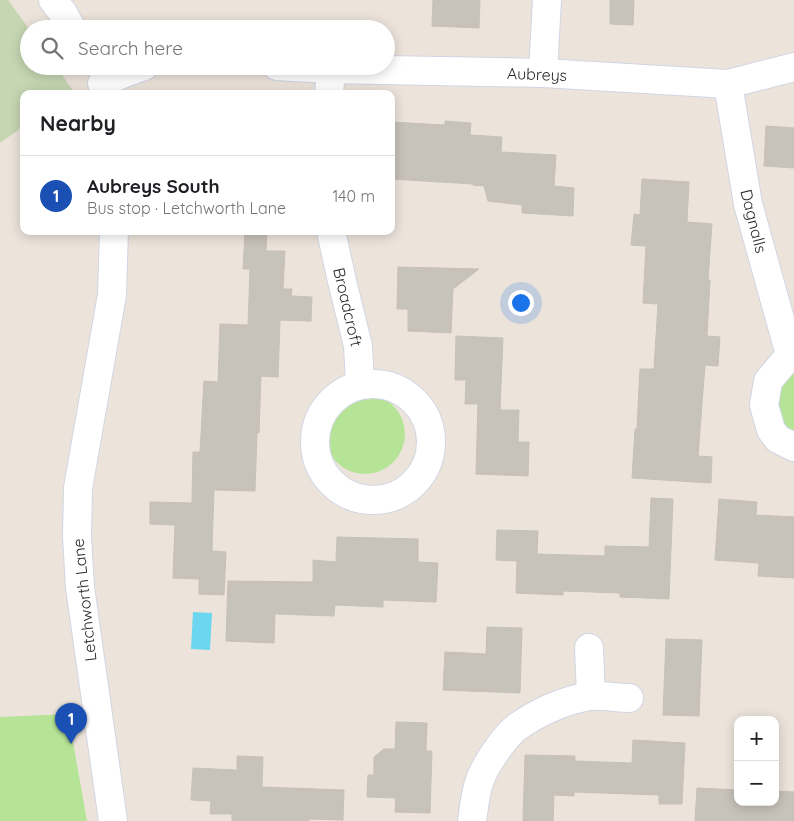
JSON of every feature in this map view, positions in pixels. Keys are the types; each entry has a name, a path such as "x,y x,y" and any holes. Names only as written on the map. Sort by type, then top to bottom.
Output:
{"street":[{"path":"53,0 67,20"},
{"path":"543,73 547,0"},
{"name":"Aubreys","path":"309,75 330,81 543,73 728,84 794,67"},
{"path":"100,81 118,75"},
{"name":"Dagnalls","path":"728,84 748,204 792,354 768,381 764,405 771,430 778,439 794,447"},
{"name":"Letchworth Lane","path":"113,821 80,587 77,536 78,488 112,295 114,235"},
{"name":"Broadcroft","path":"332,235 358,346 360,384"},
{"path":"381,383 396,387 420,405 432,431 430,459 417,481 400,495 377,501 351,496 335,486 322,471 315,449 317,424 327,406 336,396 360,384 381,383"},
{"path":"589,648 591,696"},
{"path":"472,821 480,780 488,763 516,728 536,715 564,702 591,696 629,698"}],"green space":[{"path":"0,0 8,0 22,20 20,20 20,75 62,75 72,90 20,90 20,129 0,143"},
{"path":"794,365 794,440 774,414 783,373"},
{"path":"365,394 380,397 393,406 402,419 405,434 402,449 393,462 380,471 365,474 350,471 337,462 328,449 325,434 328,419 337,406 350,397"},
{"path":"68,714 87,821 0,821 0,717"}],"water":[{"path":"193,612 212,613 210,650 191,649"}],"building":[{"path":"433,0 480,0 479,28 432,26"},
{"path":"610,0 634,0 633,25 610,24"},
{"path":"445,121 471,123 470,135 502,137 501,152 556,155 554,186 574,188 573,216 522,213 522,205 488,201 484,186 395,179 395,122 445,125"},
{"path":"766,126 794,128 794,168 764,166"},
{"path":"642,179 689,182 687,222 712,224 707,336 720,337 718,366 705,365 698,456 712,457 711,483 632,478 640,369 654,369 658,304 643,303 646,246 631,245 634,214 640,215"},
{"path":"245,235 267,235 266,251 285,251 283,289 292,289 291,296 312,297 311,321 280,320 278,377 261,376 255,491 214,490 212,551 226,552 224,595 199,594 199,579 173,578 175,525 150,524 150,502 192,503 193,452 200,452 204,381 218,382 220,324 248,325 250,269 243,269"},
{"path":"398,267 479,269 453,289 451,333 408,331 408,309 397,309"},
{"path":"456,336 503,338 500,410 519,410 518,442 529,442 528,476 476,474 478,404 465,404 466,380 455,380"},
{"path":"651,498 673,499 669,599 620,597 620,593 563,591 563,595 516,593 517,561 496,560 497,530 538,531 537,554 605,556 605,546 649,547"},
{"path":"719,499 757,502 756,515 794,517 794,578 758,576 759,563 715,560"},
{"path":"337,537 418,539 418,562 438,563 436,602 383,600 383,607 335,605 334,616 275,614 274,643 226,641 228,581 313,582 313,560 336,562"},
{"path":"487,627 522,628 520,693 443,690 445,652 486,654"},
{"path":"666,639 702,640 699,716 663,715"},
{"path":"396,722 427,723 426,751 432,751 430,813 395,812 396,798 367,797 368,775 374,775 374,757 384,749 395,749"},
{"path":"633,740 685,743 682,804 659,804 659,795 574,792 574,796 554,795 553,821 523,821 525,755 575,756 575,761 632,763"},
{"path":"237,756 263,757 262,787 344,790 343,820 232,821 232,814 210,814 211,801 191,800 193,768 237,770"},
{"path":"697,788 734,790 734,806 779,806 779,791 794,792 794,821 695,821"}],"place":[{"name":"Aubreys South","path":"71,744"}]}
